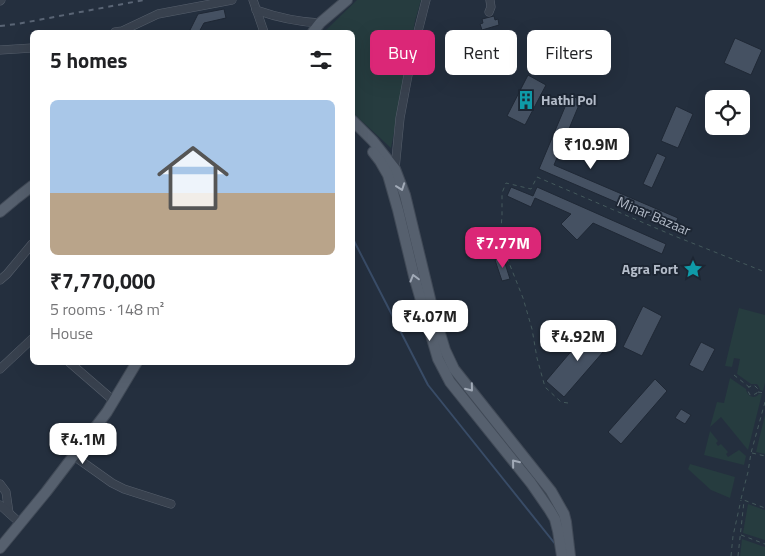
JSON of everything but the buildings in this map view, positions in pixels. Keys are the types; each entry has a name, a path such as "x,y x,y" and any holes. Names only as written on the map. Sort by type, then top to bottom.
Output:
{"main road":[{"path":"315,30 346,0"},
{"path":"355,123 373,141 395,169 405,195 432,307 445,350 445,362 450,382 531,483 549,509 563,535 570,556"},
{"path":"355,132 380,161 388,175 438,359 454,369 551,491 564,514 566,522 562,556"},
{"path":"0,212 30,187"},
{"path":"0,548 107,412 135,365"},
{"path":"531,483 540,476"}],"street":[{"path":"124,30 158,14 232,0"},
{"path":"253,0 263,30"},
{"path":"395,169 400,118 410,59 426,0"},
{"path":"490,0 490,12"},
{"path":"256,10 288,19 320,23"},
{"path":"0,50 30,48"},
{"path":"0,280 12,269 30,246"},
{"path":"0,369 30,341"},
{"path":"72,365 114,401"},
{"path":"74,456 124,490 171,504"},
{"path":"0,484 6,490 8,513"},
{"path":"0,505 20,523"}],"path":[{"name":"Minar Bazaar","path":"568,403 561,402 545,387 525,305 500,240 502,193 506,183 531,189 536,177 765,272"},
{"path":"734,375 749,387"},
{"path":"749,387 753,385 757,387 758,392"},
{"path":"749,387 750,395 755,395 758,392 765,393"},
{"path":"731,556 733,536 751,453 765,402"},
{"path":"751,453 765,456"},
{"path":"742,499 765,508"},
{"path":"738,556 744,500"},
{"path":"740,535 765,544"}],"green space":[{"path":"357,0 421,0 413,30 370,30 370,75 405,75 391,148 355,115 355,30 326,30"},
{"path":"739,308 765,315 765,383 763,391 760,390 757,384 751,384 737,374 740,359 734,358 732,367 725,366"},
{"path":"730,378 746,389 751,396 755,397 762,394 748,450 721,417 710,427 717,402 724,403"},
{"path":"765,415 765,454 756,452"},
{"path":"710,431 718,441 716,443 718,446 721,444 728,452 726,454 728,457 739,450 746,456 744,465 704,455"},
{"path":"690,464 735,477 730,498 711,490 688,469"},
{"path":"748,504 765,510 765,540 743,533"},
{"path":"742,539 765,547 765,556 740,556"}],"waterway":[{"path":"355,243 428,385 556,545"}],"railway":[{"path":"0,26 144,0"}],"place":[{"name":"Hathi Pol","path":"526,100"},
{"name":"Agra Fort","path":"693,269"}]}
